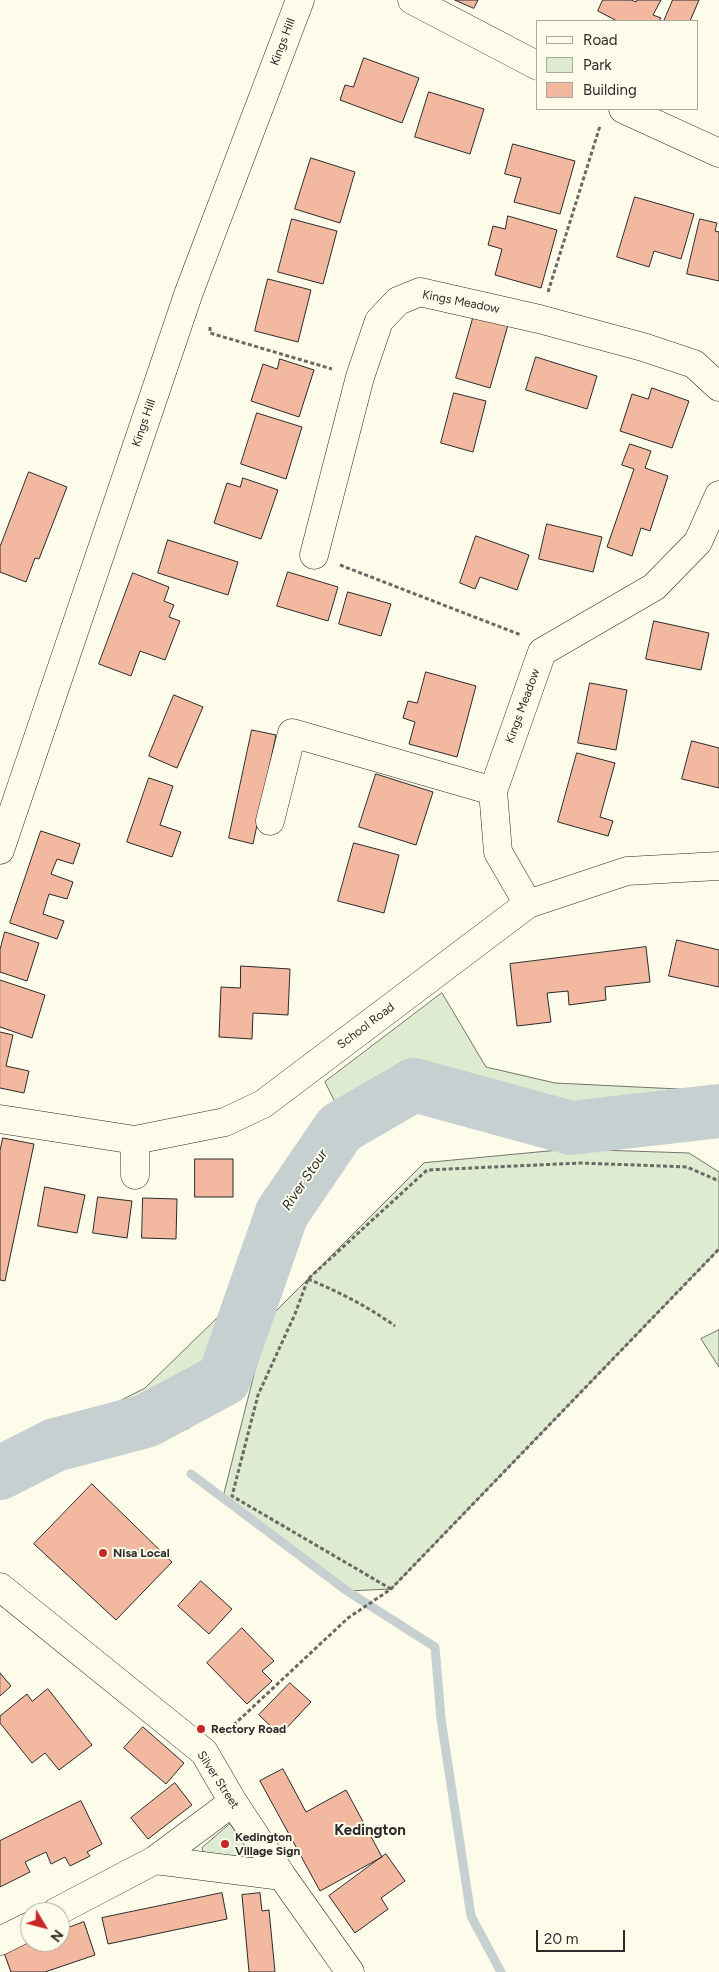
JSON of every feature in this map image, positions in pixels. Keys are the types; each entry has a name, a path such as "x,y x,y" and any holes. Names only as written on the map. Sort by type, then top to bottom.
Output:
{"street":[{"name":"Kings Hill","path":"0,850 189,292 300,0"},
{"path":"412,0 536,65"},
{"path":"613,113 719,153"},
{"name":"Kings Meadow","path":"314,555 360,377 379,321 398,302 420,292 539,319 642,347 694,364 719,387"},
{"name":"Kings Meadow","path":"528,904 498,852 493,791 542,652 654,587 698,542 719,495"},
{"path":"270,821 292,733 493,791"},
{"name":"School Road","path":"0,1119 135,1140 225,1122 263,1104 528,904 627,871 719,866"},
{"path":"135,1140 135,1175"},
{"name":"Silver Street","path":"0,1587 204,1752 233,1802 282,1876 350,1972"},
{"path":"70,1905 155,1860 233,1802"},
{"path":"155,1860 282,1876"},
{"path":"0,1941 20,1931"}],"path":[{"path":"539,319 613,113"},
{"path":"210,325 210,333 360,377"},
{"path":"314,555 529,639 542,652"},
{"path":"391,1589 232,1496 258,1395 295,1314 308,1278 427,1170 582,1163 687,1168 719,1181"},
{"path":"204,1752 256,1706 348,1618 391,1589 719,1249"},
{"path":"308,1278 354,1300 395,1326"}],"green space":[{"path":"442,993 486,1067 555,1083 719,1091 719,1124 701,1120 568,1138 426,1107 377,1121 339,1153 296,1218 255,1344 231,1389 188,1429 133,1436 84,1449 0,1495 0,1462 145,1388 219,1316 258,1221 338,1108 325,1082"},
{"path":"570,1149 689,1153 719,1172 719,1249 391,1589 347,1591 223,1497 268,1319 424,1163"},
{"path":"719,1330 719,1367 701,1339"},
{"path":"230,1824 249,1850 250,1857 243,1860 203,1852 202,1848"}],"building":[{"path":"455,0 478,0 474,8"},
{"path":"603,0 631,0 636,2 637,0 661,0 653,15 661,18 660,20 615,20 598,11"},
{"path":"673,0 699,0 690,20 664,20"},
{"path":"364,58 419,78 402,123 340,100 345,85 353,87"},
{"path":"429,92 484,109 470,154 415,137"},
{"path":"513,144 575,161 560,214 514,202 521,178 505,174"},
{"path":"311,158 355,172 340,223 295,209"},
{"path":"635,197 694,214 681,259 654,251 649,267 617,257"},
{"path":"508,216 557,230 541,288 495,275 502,249 488,245 493,226 505,229"},
{"path":"292,219 337,231 323,284 278,272"},
{"path":"700,219 717,223 715,231 719,232 719,281 687,274"},
{"path":"268,279 311,290 298,342 255,331"},
{"path":"474,315 508,325 490,388 456,378"},
{"path":"536,357 597,376 587,409 526,390"},
{"path":"280,359 314,370 299,417 251,401 263,364 277,369"},
{"path":"652,388 689,401 672,448 620,431 632,394 648,399"},
{"path":"454,393 486,401 473,452 441,443"},
{"path":"257,413 302,427 286,479 241,464"},
{"path":"630,444 651,451 645,468 668,476 650,531 641,528 632,556 607,547 634,469 622,465"},
{"path":"29,472 67,487 39,559 35,558 26,582 0,572 0,547"},
{"path":"243,478 278,490 261,539 214,523 227,483 240,487"},
{"path":"547,524 602,537 593,572 539,559"},
{"path":"476,536 529,555 517,590 480,577 475,589 460,583"},
{"path":"168,540 238,562 228,595 158,573"},
{"path":"288,572 338,587 328,621 277,606"},
{"path":"133,573 169,587 164,601 174,605 169,617 180,621 165,660 140,651 131,676 99,664"},
{"path":"348,592 391,604 381,636 339,624"},
{"path":"654,621 709,633 701,670 646,659"},
{"path":"426,672 476,686 457,757 409,744 415,722 403,718 408,701 417,703"},
{"path":"590,683 627,690 616,750 578,743"},
{"path":"174,695 203,707 177,768 149,756"},
{"path":"252,730 276,735 253,844 229,838"},
{"path":"692,741 719,748 719,788 682,779"},
{"path":"577,753 615,763 600,817 613,821 608,836 558,822"},
{"path":"376,774 433,792 416,845 359,827"},
{"path":"149,778 173,786 160,825 181,832 172,857 127,842"},
{"path":"41,831 80,844 73,864 57,859 51,874 73,882 67,899 49,894 43,914 64,921 57,939 10,923"},
{"path":"354,843 399,855 384,913 338,901"},
{"path":"5,932 39,943 27,981 0,972 0,950"},
{"path":"677,940 719,950 719,987 669,976"},
{"path":"646,947 650,982 605,987 606,1000 569,1005 568,991 547,993 551,1022 517,1026 510,964"},
{"path":"241,966 290,969 288,1015 253,1013 252,1039 219,1037 221,987 240,988"},
{"path":"0,980 45,995 32,1038 0,1027"},
{"path":"0,1032 13,1035 6,1066 29,1071 24,1093 0,1088"},
{"path":"3,1138 34,1144 5,1281 0,1280 0,1151"},
{"path":"195,1159 233,1159 233,1197 195,1197"},
{"path":"45,1187 85,1195 77,1233 38,1226"},
{"path":"98,1197 132,1201 127,1238 93,1233"},
{"path":"143,1198 177,1199 176,1239 142,1238"},
{"name":"Nisa Local","path":"92,1484 172,1562 116,1620 34,1544"},
{"path":"201,1581 232,1609 209,1634 178,1606"},
{"path":"242,1628 274,1661 262,1671 272,1681 247,1704 207,1663"},
{"path":"0,1673 11,1686 0,1696"},
{"path":"290,1683 311,1702 280,1735 259,1715"},
{"path":"48,1689 92,1745 59,1770 45,1753 32,1763 0,1723 0,1716 27,1694 32,1701"},
{"path":"143,1727 184,1763 166,1784 124,1748"},
{"path":"283,1769 306,1812 346,1790 382,1857 320,1891 260,1781"},
{"path":"175,1783 192,1805 148,1839 131,1818"},
{"path":"81,1801 102,1844 87,1852 90,1856 70,1866 65,1857 51,1864 46,1852 25,1862 30,1872 0,1887 0,1841"},
{"path":"386,1854 405,1881 381,1898 388,1909 355,1933 329,1896"},
{"path":"222,1893 227,1919 108,1944 102,1918"},
{"path":"260,1893 262,1911 269,1910 275,1972 249,1972 242,1895"},
{"path":"84,1922 95,1955 45,1972 11,1972 3,1950 20,1944 20,1952 70,1952 70,1927"}],"waterway":[{"name":"River Stour","path":"0,1473 55,1445 146,1421 224,1379 282,1213 340,1128 414,1085 571,1128 719,1111"},
{"path":"191,1474 347,1591 435,1647 441,1719 471,1916 501,1972"}],"place":[{"name":"Nisa Local","path":"103,1553"},
{"name":"Rectory Road","path":"201,1729"},
{"name":"Kedington Village Sign","path":"225,1844"}],"district":[{"name":"Kedington","path":"370,1831"}]}
